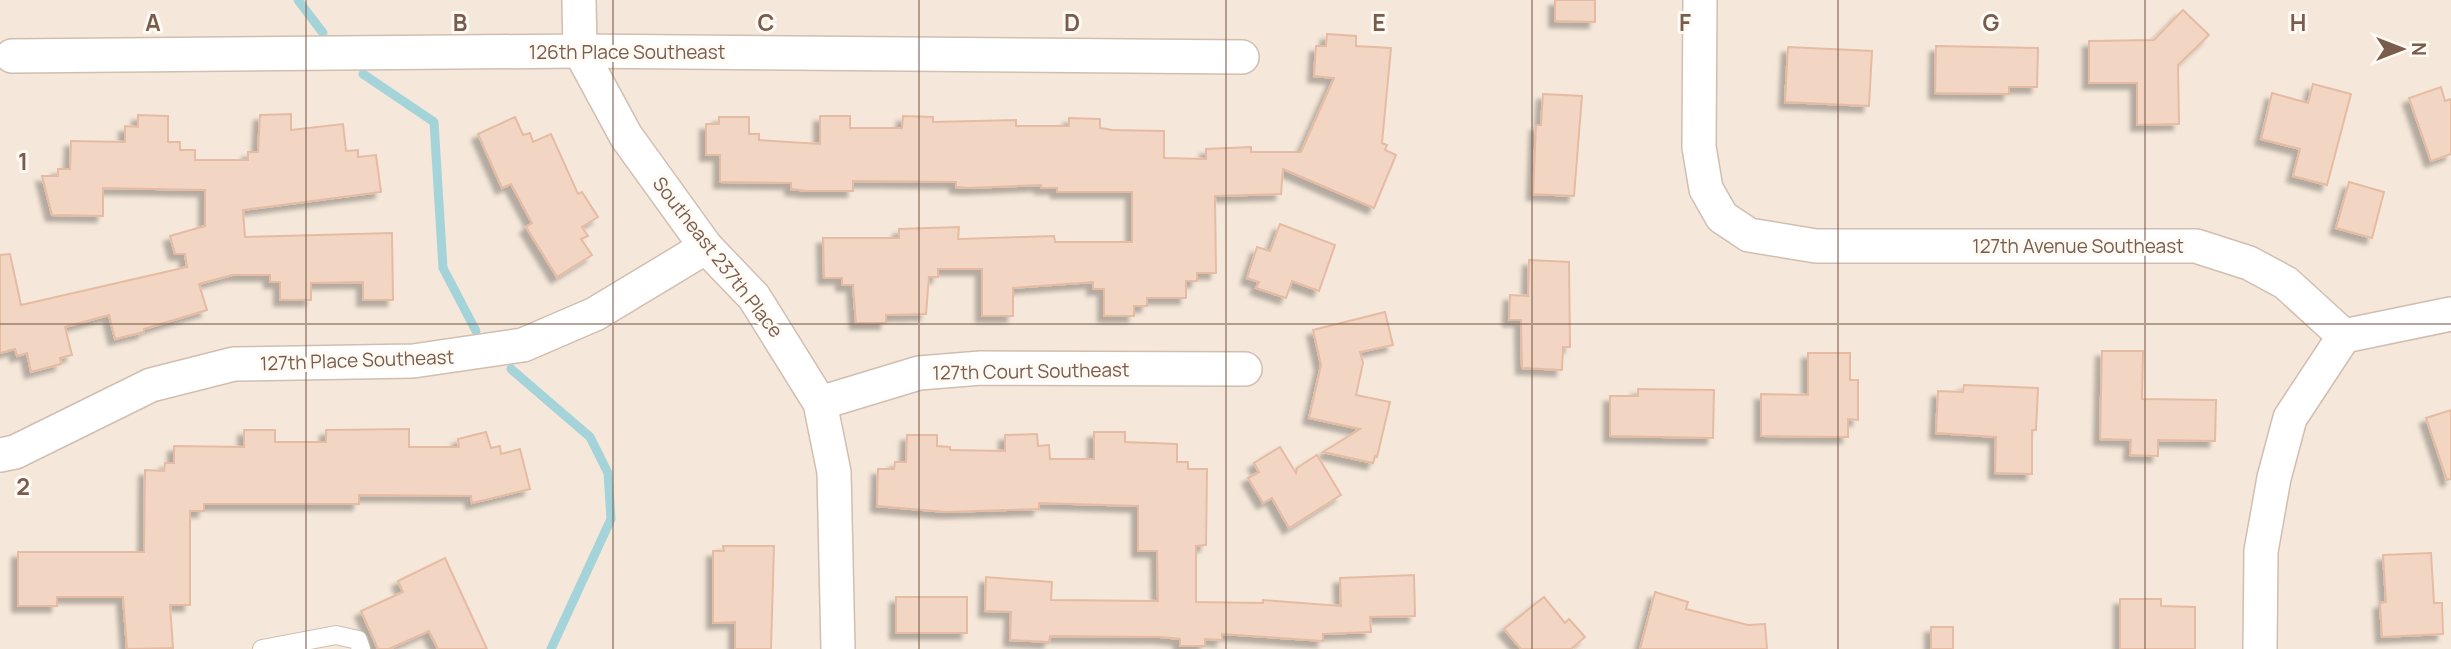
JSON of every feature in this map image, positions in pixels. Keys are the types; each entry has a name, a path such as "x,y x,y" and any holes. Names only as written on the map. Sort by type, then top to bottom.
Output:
{"street":[{"name":"Southeast 237th Place","path":"579,0 580,51 626,136 706,247 754,297 820,403 834,472 838,649"},
{"name":"127th Avenue Southeast","path":"1700,0 1699,147 1706,189 1722,217 1749,235 1816,246 2196,246 2249,263 2286,283 2344,336"},
{"name":"126th Place Southeast","path":"12,56 580,51 1242,57"},
{"name":"127th Place Southeast","path":"0,455 27,447 150,385 234,365 413,361 523,345 595,314 706,247"},
{"path":"2260,649 2261,551 2274,478 2290,418 2344,336 2451,314"},
{"name":"127th Court Southeast","path":"820,403 919,373 981,368 1245,369"}],"lane":[{"path":"262,649 336,635 358,640 361,649"}],"shaded area":[{"path":"0,0 2451,0 2451,649 0,649"}],"building":[{"path":"1555,0 1595,0 1595,22 1555,21"},
{"path":"2183,10 2209,35 2178,65 2179,124 2137,125 2137,83 2089,83 2089,41 2154,40"},
{"path":"1327,34 1356,36 1356,46 1391,48 1382,143 1387,145 1385,150 1396,155 1374,208 1283,169 1281,194 1215,196 1216,273 1197,273 1197,281 1186,281 1186,298 1147,298 1147,306 1134,306 1134,316 1104,316 1104,289 1093,289 1093,282 1013,288 1013,316 982,316 982,269 938,269 938,277 929,277 926,314 886,315 886,323 856,323 853,285 842,285 842,278 824,278 823,238 899,238 899,229 959,227 958,239 1054,236 1055,242 1132,242 1132,192 1057,192 1057,188 1041,188 1041,185 968,188 956,187 956,182 853,181 853,191 808,191 791,189 791,183 720,182 720,155 706,155 706,124 719,124 719,117 749,117 749,134 759,134 759,140 820,144 820,116 850,116 850,128 902,128 903,116 933,117 933,122 1016,120 1016,126 1069,126 1069,118 1100,119 1100,128 1164,131 1164,158 1206,159 1206,149 1251,147 1251,152 1301,152 1334,78 1314,76 1316,46 1326,46"},
{"path":"1936,46 2038,48 2037,87 2009,87 2009,94 1935,93"},
{"path":"1788,47 1872,51 1869,106 1785,102"},
{"path":"2313,84 2351,94 2327,185 2293,176 2300,149 2261,139 2272,93 2308,103"},
{"path":"2441,87 2445,101 2451,99 2451,154 2431,161 2409,98"},
{"path":"1543,94 1582,96 1574,196 1533,194 1536,125 1541,125"},
{"path":"291,114 291,130 343,124 346,151 358,150 358,157 376,155 381,192 243,210 245,237 392,233 393,300 363,300 363,282 311,283 311,300 280,300 280,282 270,282 270,275 232,275 199,284 207,310 144,329 144,332 115,339 109,315 65,327 72,355 60,358 61,364 31,372 27,353 17,356 15,349 0,353 0,255 10,254 21,305 187,267 185,254 175,254 170,236 205,226 205,190 103,188 103,216 52,215 42,176 58,176 58,169 70,169 71,141 125,142 125,126 138,127 138,115 168,116 168,142 180,142 180,150 195,150 195,160 248,160 248,152 258,152 260,115"},
{"path":"515,117 523,135 530,133 533,142 551,134 578,194 582,192 598,217 582,227 588,236 581,239 592,255 557,277 526,227 532,223 511,184 502,188 478,134"},
{"path":"2349,182 2384,192 2372,238 2336,228"},
{"path":"1280,224 1335,245 1319,291 1292,281 1286,298 1256,288 1259,282 1247,278 1257,247 1270,251"},
{"path":"1529,260 1569,262 1570,347 1563,347 1562,370 1522,368 1521,320 1509,320 1510,295 1528,296"},
{"path":"1385,312 1393,345 1360,352 1363,363 1356,395 1390,402 1377,457 1375,456 1373,463 1323,452 1360,429 1309,418 1321,365 1313,330"},
{"path":"2102,351 2143,351 2142,399 2216,400 2215,441 2158,440 2158,456 2130,455 2131,440 2100,439"},
{"path":"1808,353 1850,353 1850,380 1858,380 1858,420 1848,419 1848,437 1761,436 1761,394 1808,395"},
{"path":"1964,385 2038,388 2036,430 2032,430 2032,474 1995,473 1996,437 1936,433 1938,391 1963,392"},
{"path":"1638,389 1714,390 1713,438 1610,436 1610,396 1638,396"},
{"path":"2451,410 2451,479 2447,480 2426,418"},
{"path":"409,429 409,447 459,447 458,439 486,432 491,448 500,446 501,454 520,449 530,489 472,503 471,496 359,495 359,504 204,504 204,511 190,511 190,605 170,605 173,648 127,649 123,597 57,597 57,606 18,606 18,552 144,552 145,470 164,471 165,463 174,463 174,446 244,447 244,430 275,430 275,442 326,442 326,430"},
{"path":"1094,432 1125,432 1125,442 1177,444 1177,462 1188,462 1188,469 1207,469 1206,545 1196,546 1196,602 1263,603 1263,600 1341,606 1340,578 1414,575 1415,616 1370,617 1371,632 1323,634 1323,641 1222,634 1222,640 1205,639 1205,646 1180,646 1180,639 1160,637 1050,636 1049,642 1010,640 1011,612 985,611 986,577 1052,582 1051,600 1158,601 1157,551 1138,551 1138,506 1039,503 1039,509 946,512 877,506 878,469 894,469 895,462 906,462 907,435 937,435 937,446 950,447 950,450 1005,451 1005,435 1037,434 1038,446 1049,445 1050,459 1094,459"},
{"path":"1280,447 1296,473 1297,468 1317,455 1341,495 1289,528 1272,498 1263,503 1248,478 1259,472 1254,463"},
{"path":"723,546 774,546 771,649 735,649 735,622 713,623 713,551 724,551"},
{"path":"2431,553 2434,603 2442,603 2443,634 2382,637 2380,603 2386,602 2383,555"},
{"path":"445,558 487,649 438,649 429,631 389,649 378,649 361,611 403,592 398,581"},
{"path":"1655,592 1688,602 1686,609 1748,625 1765,624 1767,649 1640,649"},
{"path":"896,597 967,597 967,633 896,633"},
{"path":"1544,597 1565,623 1569,619 1585,637 1571,649 1521,649 1504,629"},
{"path":"2120,599 2161,599 2161,606 2195,607 2195,649 2120,649"},
{"path":"1931,627 1953,627 1953,649 1931,649"}],"waterway":[{"path":"298,0 323,33"},
{"path":"363,74 434,122 443,268 476,331"},
{"path":"511,369 590,437 608,473 611,519 551,649"}]}
